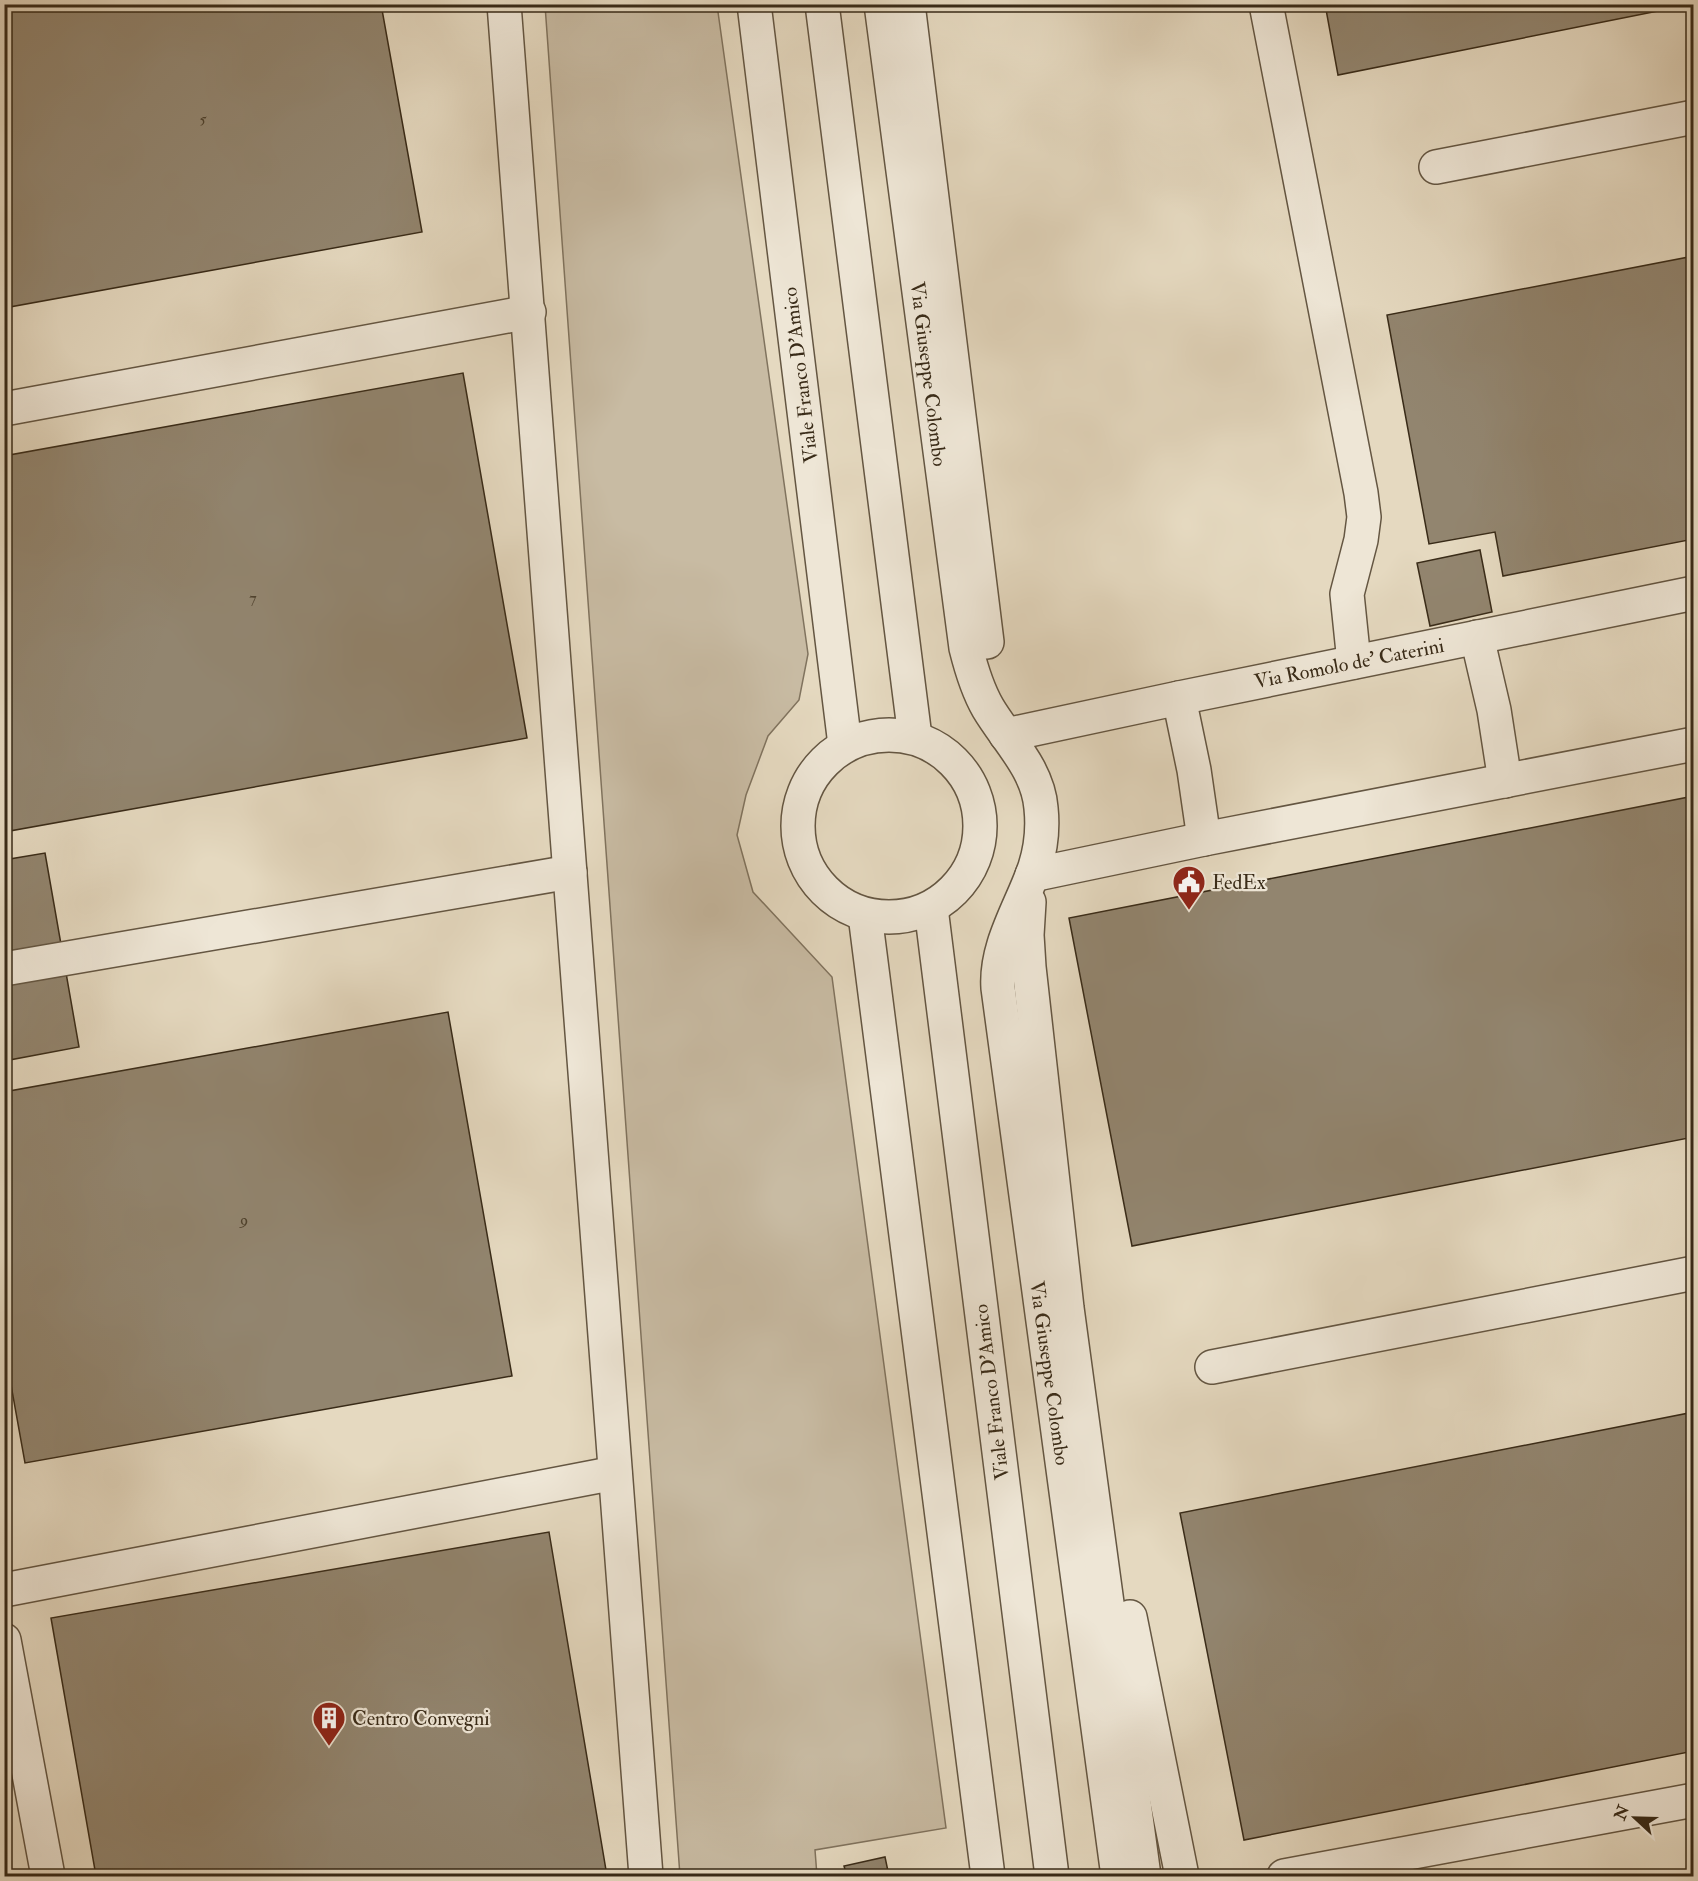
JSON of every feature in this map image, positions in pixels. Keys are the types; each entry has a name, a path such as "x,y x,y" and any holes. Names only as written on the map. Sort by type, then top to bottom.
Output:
{"street":[{"path":"504,4 646,1876"},
{"name":"Viale Franco D'Amico","path":"754,4 844,745"},
{"path":"822,4 915,737"},
{"name":"Via Giuseppe Colombo","path":"881,4 966,648 982,696 1032,776 1041,806 1041,838 1032,875 1028,921 1029,967 1067,1308 1144,1876"},
{"name":"Via Giuseppe Colombo","path":"908,4 987,642 1006,735"},
{"path":"1266,4 1361,492 1364,517 1361,540 1347,594 1354,662"},
{"path":"1436,167 1694,117"},
{"path":"4,409 529,312"},
{"name":"Via Romolo de' Caterini","path":"1006,735 1694,593"},
{"path":"1477,637 1494,710 1505,781"},
{"path":"1179,698 1194,770 1204,839"},
{"path":"891,733 915,737 943,750 965,773 978,801 981,832 974,862 956,889 931,908 910,916 887,918 865,915 837,902 815,880 801,852 797,821 804,791 820,765 844,745 867,736 891,733"},
{"path":"1032,875 1204,839 1694,744"},
{"path":"4,969 570,872"},
{"name":"Via Giuseppe Colombo","path":"1032,875 1005,940 998,971 998,988 1118,1876"},
{"name":"Viale Franco D'Amico","path":"931,908 1052,1876"},
{"path":"865,915 988,1876"},
{"path":"1212,1367 1694,1273"},
{"path":"1067,1308 1182,1876"},
{"path":"4,1590 615,1473"},
{"path":"4,1640 48,1876"},
{"path":"1284,1876 1400,1866 1694,1800"}],"shaded area":[{"path":"545,5 717,5 808,654 799,700 768,736 746,795 737,835 753,892 832,977 946,1828 815,1850 817,1876 680,1876"}],"building":[{"path":"4,4 381,4 422,232 4,308"},
{"path":"1325,4 1693,4 1338,75"},
{"path":"1694,256 1694,539 1503,576 1495,532 1429,544 1387,315"},
{"path":"463,373 527,738 4,832 4,456"},
{"path":"1480,550 1492,612 1430,626 1417,563"},
{"path":"1694,796 1694,1137 1132,1246 1069,918"},
{"path":"45,853 79,1047 4,1061 4,860"},
{"path":"448,1012 512,1376 25,1463 4,1346 4,1092"},
{"path":"1694,1412 1694,1751 1244,1840 1180,1513"},
{"name":"Centro Convegni","path":"549,1532 607,1876 96,1876 51,1618"},
{"path":"885,1857 889,1876 847,1876 844,1866"}],"place":[{"name":"FedEx","path":"1189,911"},
{"name":"Centro Convegni","path":"329,1747"}]}
